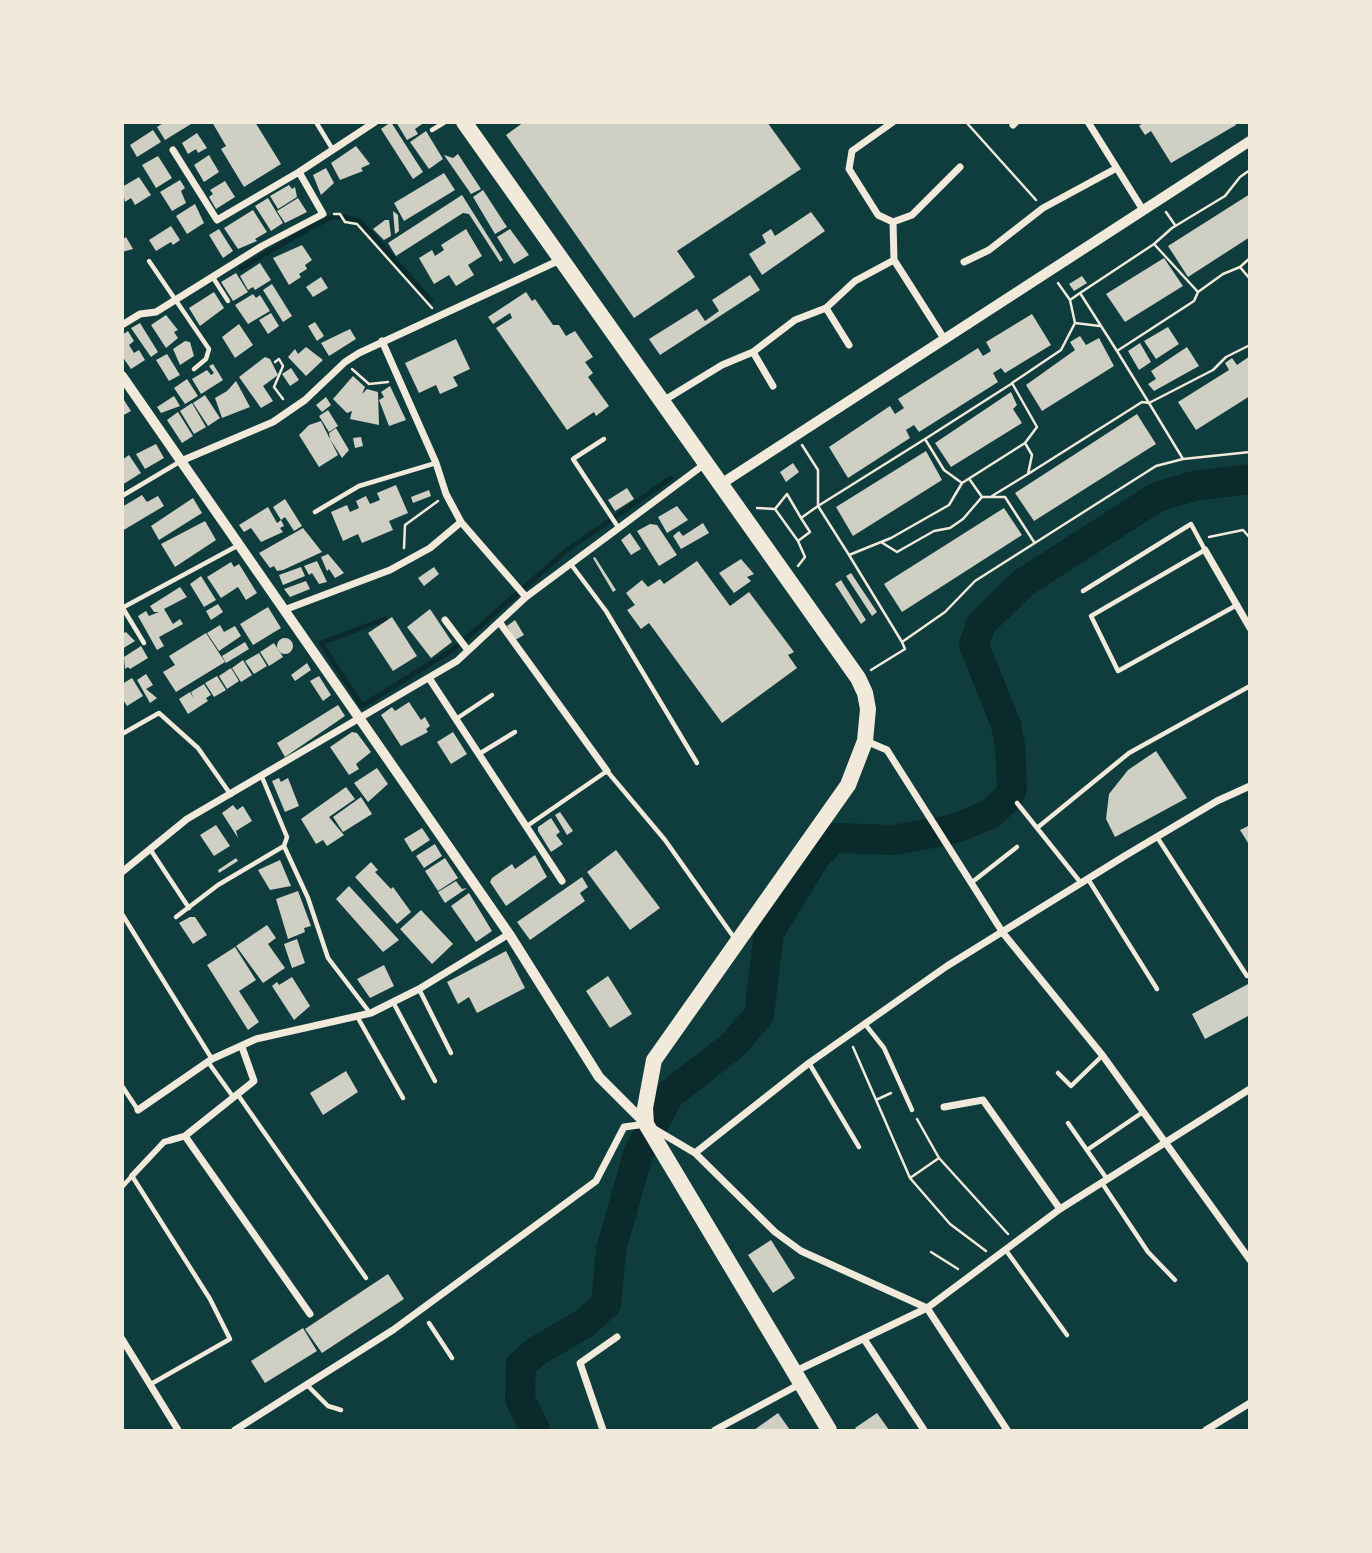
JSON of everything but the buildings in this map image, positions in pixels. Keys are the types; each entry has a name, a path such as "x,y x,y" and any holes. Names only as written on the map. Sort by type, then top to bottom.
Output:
{"highway":[{"path":"464,122 858,678 868,709 865,741 848,785 654,1060 645,1108 646,1125 829,1430"}],"street":[{"path":"173,150 216,220 299,172 375,122"},
{"path":"893,122 852,151 849,169 878,215 893,222 912,215 960,167"},
{"path":"1088,122 1143,210"},
{"path":"721,484 1250,141"},
{"path":"964,262 989,250 1043,208 1115,169"},
{"path":"122,325 140,314 156,312 212,276 323,214 299,172"},
{"path":"893,222 894,260 945,340"},
{"path":"181,461 273,422 305,400 345,362 382,341 561,260"},
{"path":"663,402 722,365 753,352 795,320 826,308 855,281 894,260"},
{"path":"826,308 849,345"},
{"path":"382,341 436,463 446,494 461,522 526,597"},
{"path":"753,352 774,386"},
{"path":"122,376 509,934 600,1077 646,1125 695,1153 775,1232 800,1251 927,1308 1007,1430"},
{"path":"122,872 187,819 231,796 457,661 526,597 707,463"},
{"path":"284,610 402,564 430,548 461,522"},
{"path":"1205,550 1250,628"},
{"path":"444,620 467,649"},
{"path":"499,623 607,771"},
{"path":"429,678 562,881"},
{"path":"865,741 887,750 1003,933 1103,1056 1250,1260"},
{"path":"695,1153 809,1063 947,966 1157,837 1250,786"},
{"path":"138,1110 210,1060 256,1040 370,1013 419,989 509,934"},
{"path":"132,1176 164,1142 185,1136 254,1081 242,1047"},
{"path":"715,1430 864,1339 927,1308 1060,1209 1164,1141 1250,1090"},
{"path":"944,1107 983,1100 1060,1209"},
{"path":"235,1430 393,1330 596,1181 624,1128 646,1125"},
{"path":"185,1136 310,1314"},
{"path":"603,1430 580,1363 617,1337"},
{"path":"122,1339 178,1430"},
{"path":"864,1339 923,1430"},
{"path":"1206,1430 1250,1403"}],"lane":[{"path":"316,122 333,150"},
{"path":"432,130 445,122"},
{"path":"149,261 209,349 206,359 194,369"},
{"path":"212,276 228,301"},
{"path":"604,439 573,459 618,527"},
{"path":"122,496 181,461"},
{"path":"315,512 359,486 436,463"},
{"path":"1083,591 1191,524 1205,550 1091,616 1118,671 1237,605"},
{"path":"144,643 123,609 239,545"},
{"path":"569,563 606,611 697,763"},
{"path":"1037,828 1129,753 1250,687"},
{"path":"456,719 492,695"},
{"path":"122,734 159,713 198,748 231,796"},
{"path":"479,754 515,732"},
{"path":"526,827 607,771 665,840 738,943"},
{"path":"176,917 218,884 284,846 287,837 262,777"},
{"path":"1017,803 1084,881 1157,989"},
{"path":"1157,837 1247,976"},
{"path":"284,846 308,898 328,958 370,1013"},
{"path":"971,883 1017,847"},
{"path":"150,848 189,908"},
{"path":"122,914 210,1060 366,1278"},
{"path":"419,989 451,1053"},
{"path":"393,1002 435,1081"},
{"path":"358,1018 403,1098"},
{"path":"866,1024 884,1048 912,1110"},
{"path":"1058,1073 1071,1086 1103,1056"},
{"path":"809,1063 859,1147"},
{"path":"122,1086 138,1110"},
{"path":"1087,1150 1143,1112"},
{"path":"1068,1123 1148,1252 1175,1280"},
{"path":"122,1187 132,1176 210,1300 230,1339 151,1384"},
{"path":"1005,1250 1067,1335"},
{"path":"429,1323 452,1358"},
{"path":"307,1385 328,1406 341,1410"}],"path":[{"path":"965,122 1043,208"},
{"path":"1070,300 1154,244 1175,225 1225,196 1240,177 1250,170"},
{"path":"1158,201 1175,225"},
{"path":"323,214 340,214 345,222 356,224 439,317"},
{"path":"1154,244 1198,292"},
{"path":"1117,351 1194,301 1198,292 1250,258"},
{"path":"1240,267 1250,279"},
{"path":"801,518 1061,351 1075,323 1070,300 1056,280"},
{"path":"1080,293 1183,459"},
{"path":"1075,323 1101,326"},
{"path":"991,497 1142,402 1149,403 1213,370 1226,357 1250,345"},
{"path":"275,362 279,359 283,366 274,387 286,401"},
{"path":"345,362 369,384 379,385 398,377"},
{"path":"849,555 881,542 949,505 962,483 1024,443 1037,427 1012,383"},
{"path":"797,436 818,470 818,506 877,596 905,649 858,678"},
{"path":"925,439 944,470 962,483"},
{"path":"1024,443 1032,455 1028,474"},
{"path":"902,642 945,612 975,581 1156,466 1183,459 1250,452"},
{"path":"970,478 982,497"},
{"path":"402,564 405,526 446,494"},
{"path":"788,579 805,556 775,509 787,494 810,532 797,541"},
{"path":"881,542 897,552 934,531 950,528 963,519 982,497 1005,497 1035,543"},
{"path":"1199,539 1243,530 1250,538"},
{"path":"849,1035 910,1178 950,1224 994,1258"},
{"path":"876,1100 904,1088"},
{"path":"912,1110 939,1158 1016,1242"},
{"path":"910,1178 939,1158"},
{"path":"931,1252 970,1276"}],"waterway":[{"path":"241,268 313,226 333,217 345,217 359,221 431,301"},
{"path":"385,619 321,643 362,706 454,649 566,551 671,478"},
{"path":"535,1430 520,1399 521,1365 537,1351 585,1323 606,1304 611,1250 638,1154 669,1095 733,1045 759,1015 769,932 816,856 834,838 894,840 954,829 990,814 1009,797 1012,788 1006,725 974,645 981,624 1023,583 1157,497 1194,486 1250,479"}]}
